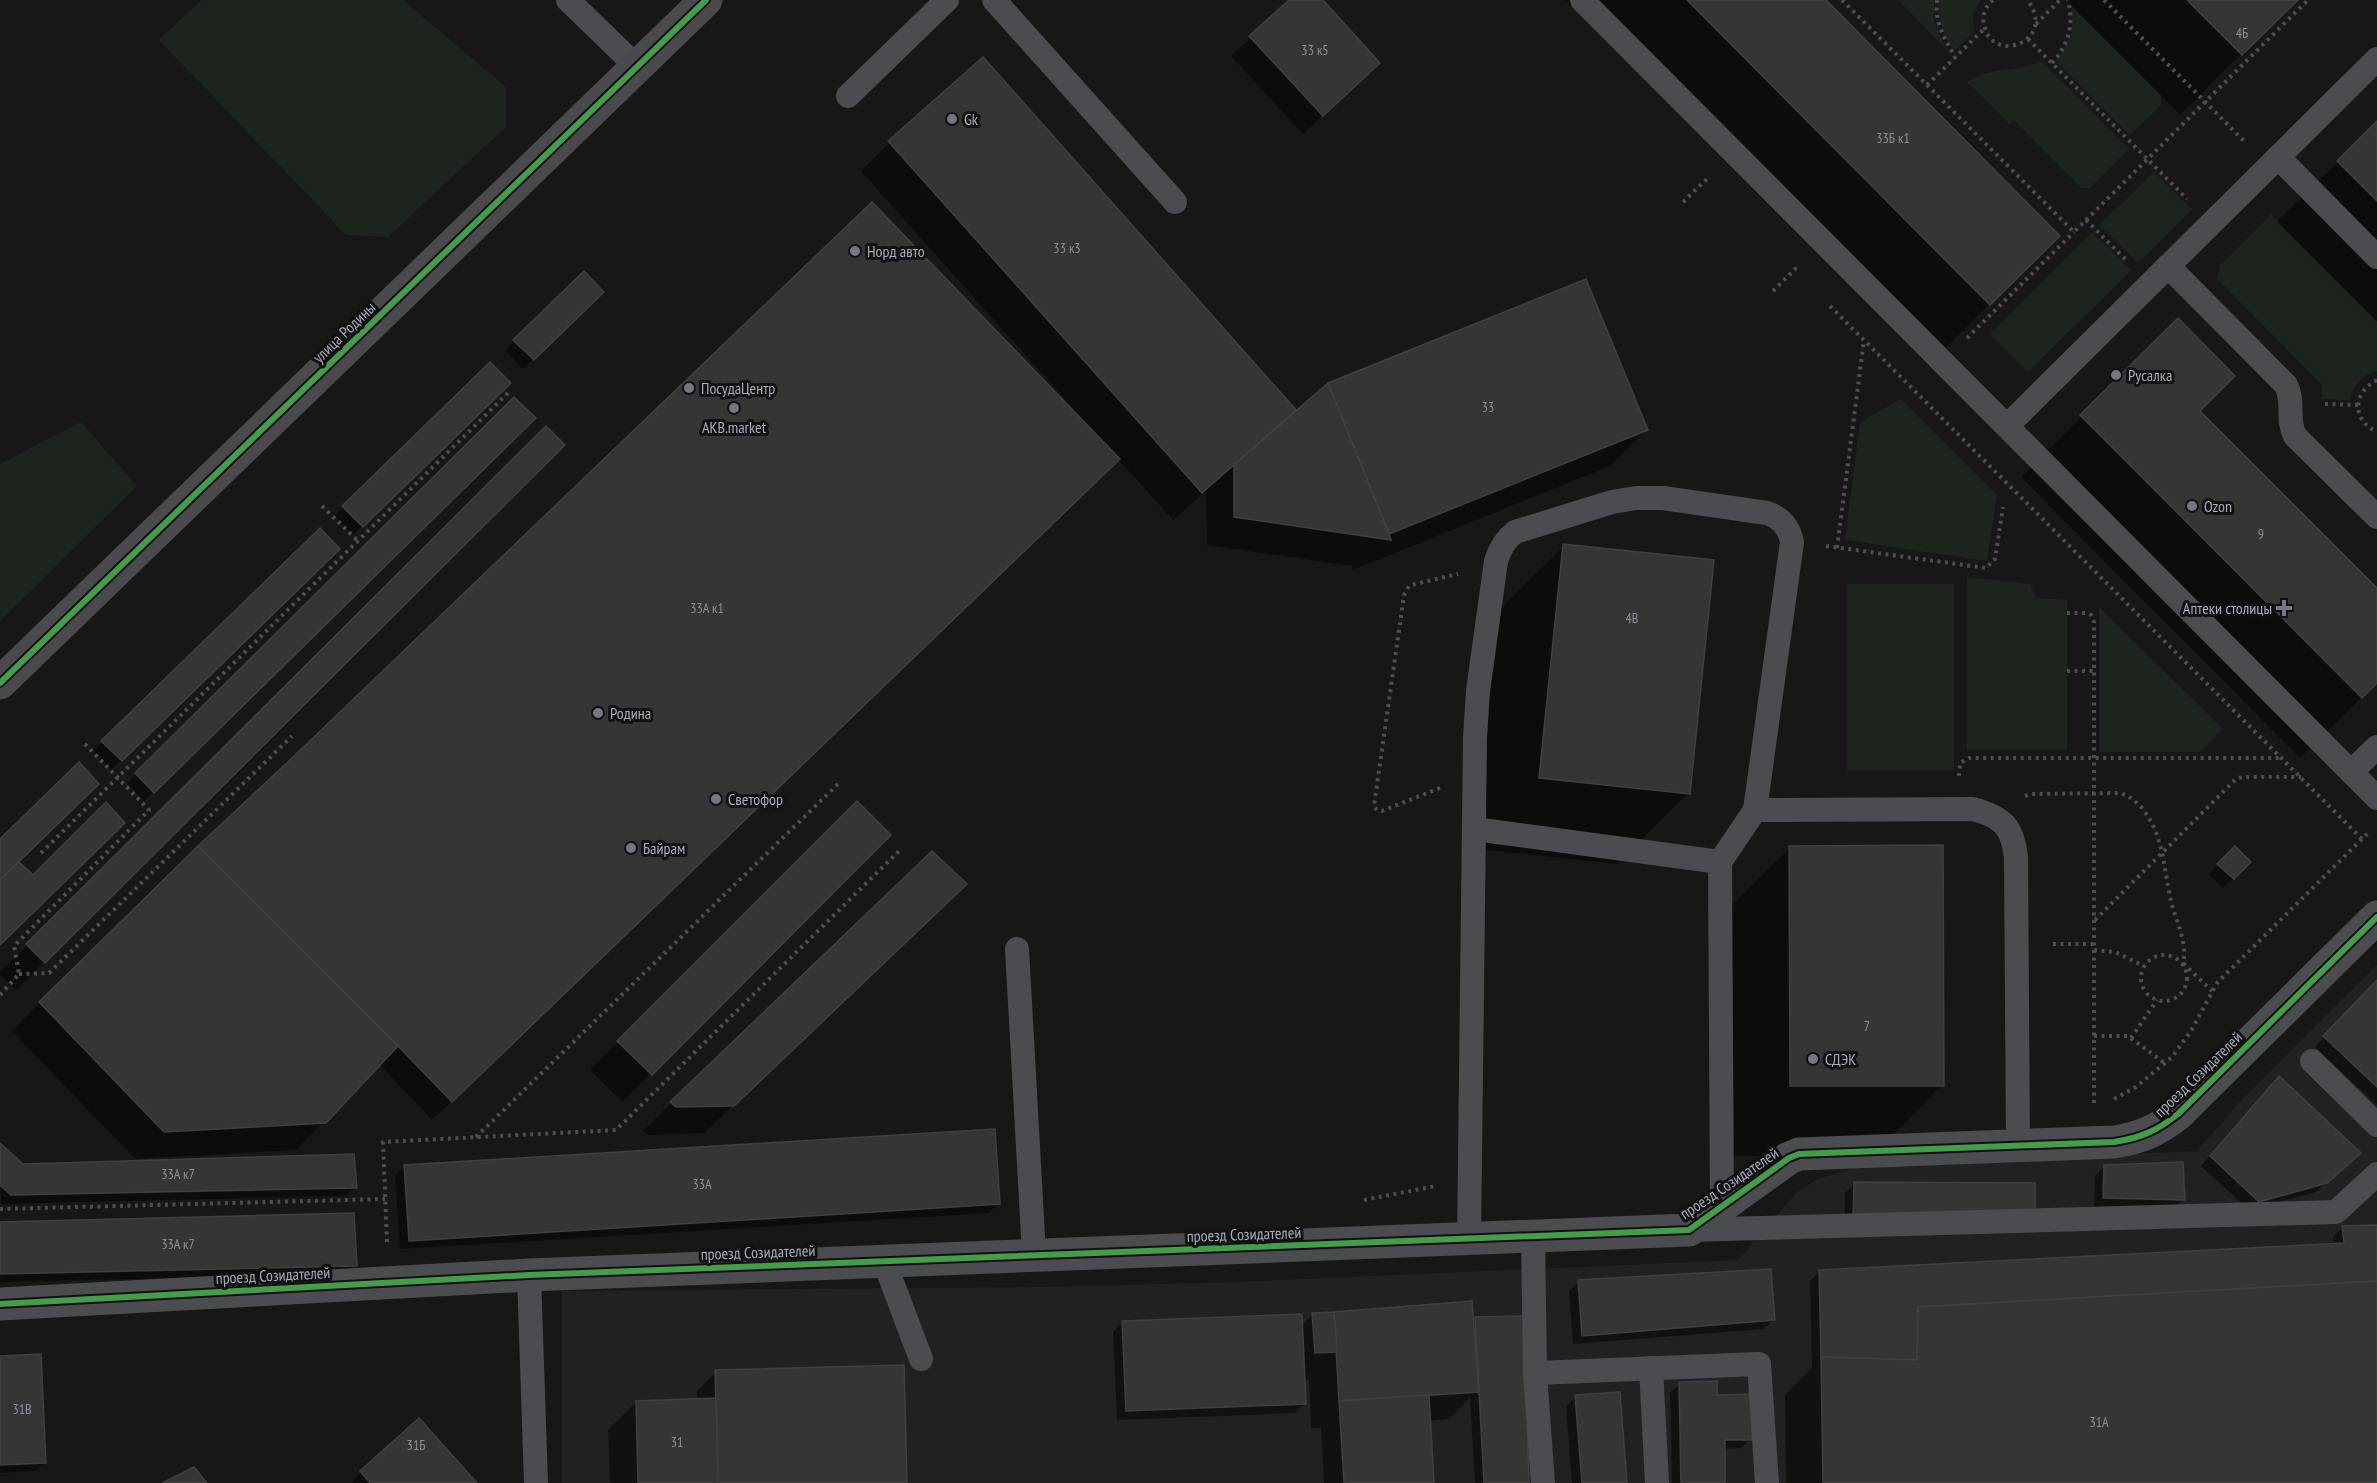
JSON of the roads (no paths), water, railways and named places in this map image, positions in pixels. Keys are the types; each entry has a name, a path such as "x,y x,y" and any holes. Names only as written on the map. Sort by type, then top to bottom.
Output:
{"street":[{"name":"улица Родины","path":"0,683 706,0"},
{"name":"проезд Созидателей","path":"0,1304 529,1275 1689,1230 1789,1158 1799,1154 2114,1142 2135,1139 2161,1128 2178,1114 2377,917"}],"lane":[{"path":"568,0 637,67"},
{"path":"848,96 947,0"},
{"path":"994,0 1175,202"},
{"path":"1582,0 2377,798"},
{"path":"2007,426 2377,59"},
{"path":"2273,161 2377,257"},
{"path":"2168,266 2286,385 2292,401 2289,422 2295,436 2377,517"},
{"path":"1469,1240 1476,719 1495,566 1499,550 1515,532 1612,502 1636,498 1663,498 1767,513 1785,524 1792,542 1755,810 1720,862 1722,1207"},
{"path":"2351,772 2377,747"},
{"path":"1755,810 1974,809 1990,814 2003,822 2015,842 2018,1146"},
{"path":"1474,829 1720,862"},
{"path":"1017,949 1034,1255"},
{"path":"2312,1061 2377,1125"},
{"path":"1689,1230 2336,1212 2377,1174"},
{"path":"1533,1235 1535,1373 1543,1483"},
{"path":"884,1261 921,1359"},
{"path":"529,1275 536,1483"},
{"path":"1535,1373 1759,1364 1767,1483"},
{"path":"1651,1368 1657,1483"}],"place":[{"name":"Gk","path":"952,119"},
{"name":"Норд авто","path":"855,251"},
{"name":"Русалка","path":"2116,375"},
{"name":"ПосудаЦентр","path":"689,388"},
{"name":"AKB.market","path":"734,408"},
{"name":"Ozon","path":"2192,506"},
{"name":"Аптеки столицы","path":"2284,608"},
{"name":"Родина","path":"598,713"},
{"name":"Светофор","path":"716,799"},
{"name":"Байрам","path":"631,848"},
{"name":"СДЭК","path":"1813,1059"}]}
